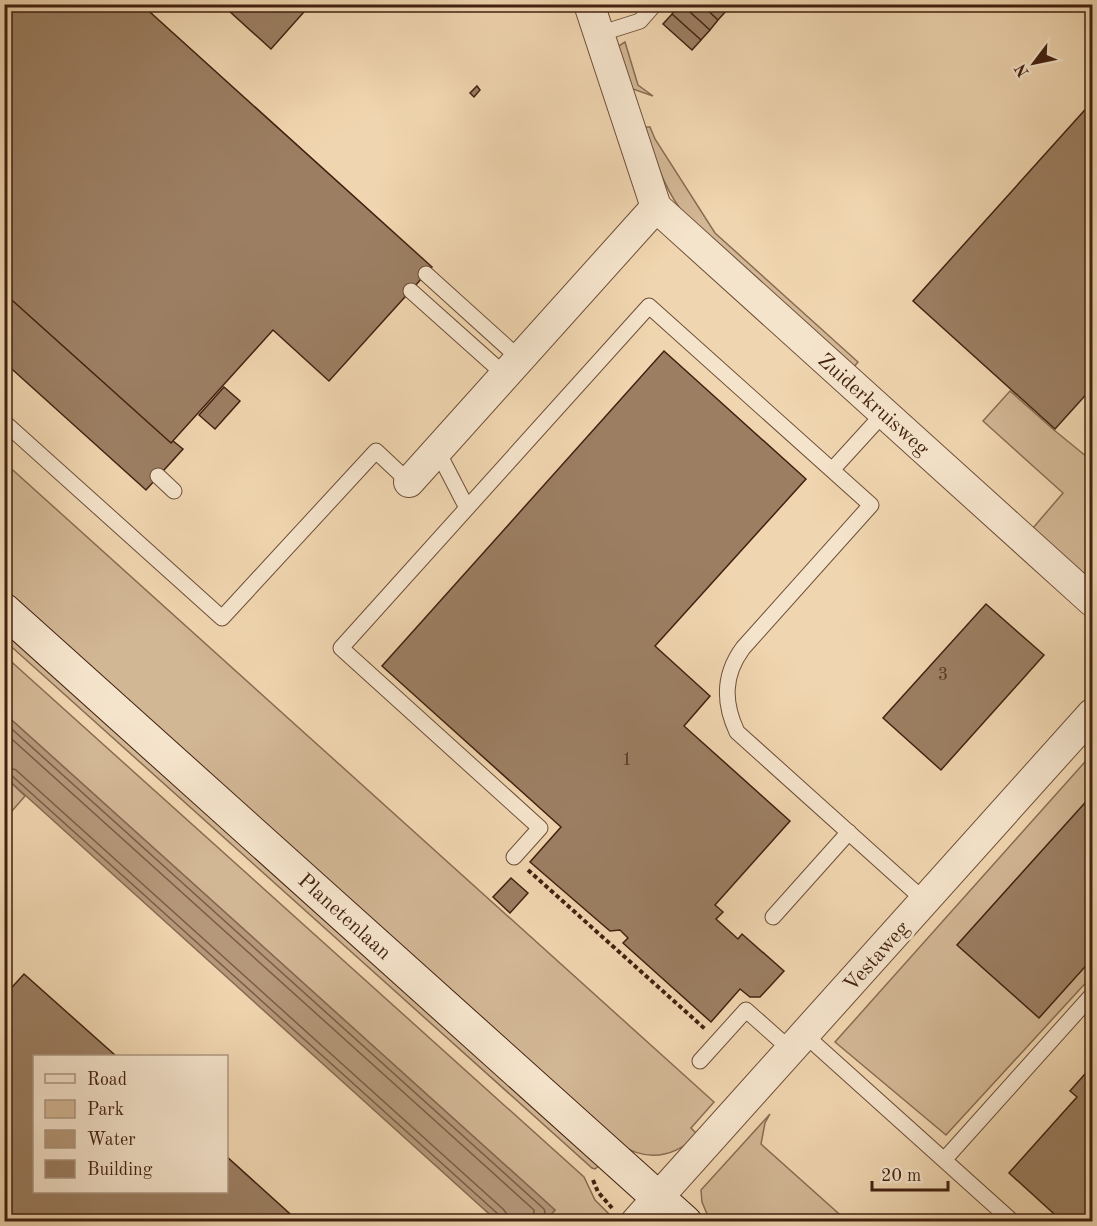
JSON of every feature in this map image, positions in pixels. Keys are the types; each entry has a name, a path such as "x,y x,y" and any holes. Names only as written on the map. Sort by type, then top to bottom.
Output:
{"street":[{"name":"Zuiderkruisweg","path":"589,4 656,207 1092,601"},
{"path":"409,482 656,207"},
{"name":"Planetenlaan","path":"4,610 685,1221"},
{"name":"Vestaweg","path":"636,1221 1092,714"}],"lane":[{"path":"635,4 640,21"},
{"path":"599,34 640,21 655,4"},
{"path":"426,274 512,367"},
{"path":"411,291 512,367"},
{"path":"514,857 540,828 341,648 649,306 871,505 735,659 726,686 726,702 737,732 925,901"},
{"path":"832,470 884,412"},
{"path":"4,422 222,618 376,451 409,482"},
{"path":"437,450 467,508"},
{"path":"158,476 174,491"},
{"path":"773,917 849,832"},
{"path":"944,1160 1092,995"},
{"path":"700,1061 746,1010 798,1042 944,1160 1013,1221"}],"path":[{"path":"543,884 718,1041"}],"green space":[{"path":"625,42 638,85 653,96 630,88 617,47"},
{"path":"650,127 655,139 715,233 858,362 853,368 685,215 671,195 661,174 645,129"},
{"path":"1010,391 1092,461 1092,583 1033,528 1063,493 983,421"},
{"path":"5,463 714,1102 691,1128 698,1135 679,1149 660,1155 639,1153 618,1143 5,592"},
{"path":"5,628 600,1165 595,1169 592,1168 5,641"},
{"path":"5,656 584,1177 595,1200 609,1214 607,1221 545,1221 555,1210 5,714"},
{"path":"1092,754 1092,976 946,1135 835,1042"},
{"path":"5,777 25,796 5,819"},
{"path":"770,1114 765,1123 761,1144 847,1221 710,1221 702,1202 701,1190"}],"water":[{"path":"5,714 555,1210 545,1221 497,1221 5,777"}],"building":[{"path":"4,4 141,4 432,267 329,381 273,330 171,443 4,293"},
{"path":"234,4 311,4 271,49 228,10"},
{"path":"681,4 701,4 718,20 710,30"},
{"path":"681,4 710,30 701,40 672,14"},
{"path":"701,4 721,4 727,10 718,20"},
{"path":"721,4 733,4 727,10"},
{"path":"672,14 701,40 692,50 663,24"},
{"path":"477,86 480,90 474,97 470,93"},
{"path":"1092,102 1092,388 1055,429 913,301"},
{"path":"4,293 171,443 173,441 183,449 146,490 4,362"},
{"path":"664,351 806,479 655,646 710,696 684,726 790,821 715,905 723,912 716,919 738,939 742,934 784,971 760,997 750,997 740,989 711,1022 623,943 628,938 620,930 610,931 530,862 561,827 382,666"},
{"path":"224,387 240,401 215,429 199,415"},
{"path":"986,604 1044,655 941,770 883,718"},
{"path":"1092,795 1092,959 1039,1018 957,945"},
{"path":"511,878 528,893 510,913 493,897"},
{"path":"24,974 115,1055 33,1055 33,1193 228,1193 228,1158 299,1222 4,1222 4,996"},
{"path":"1092,1066 1092,1222 1063,1222 1009,1173 1077,1097 1070,1091"},
{"path":"327,1216 333,1222 321,1222"}]}
